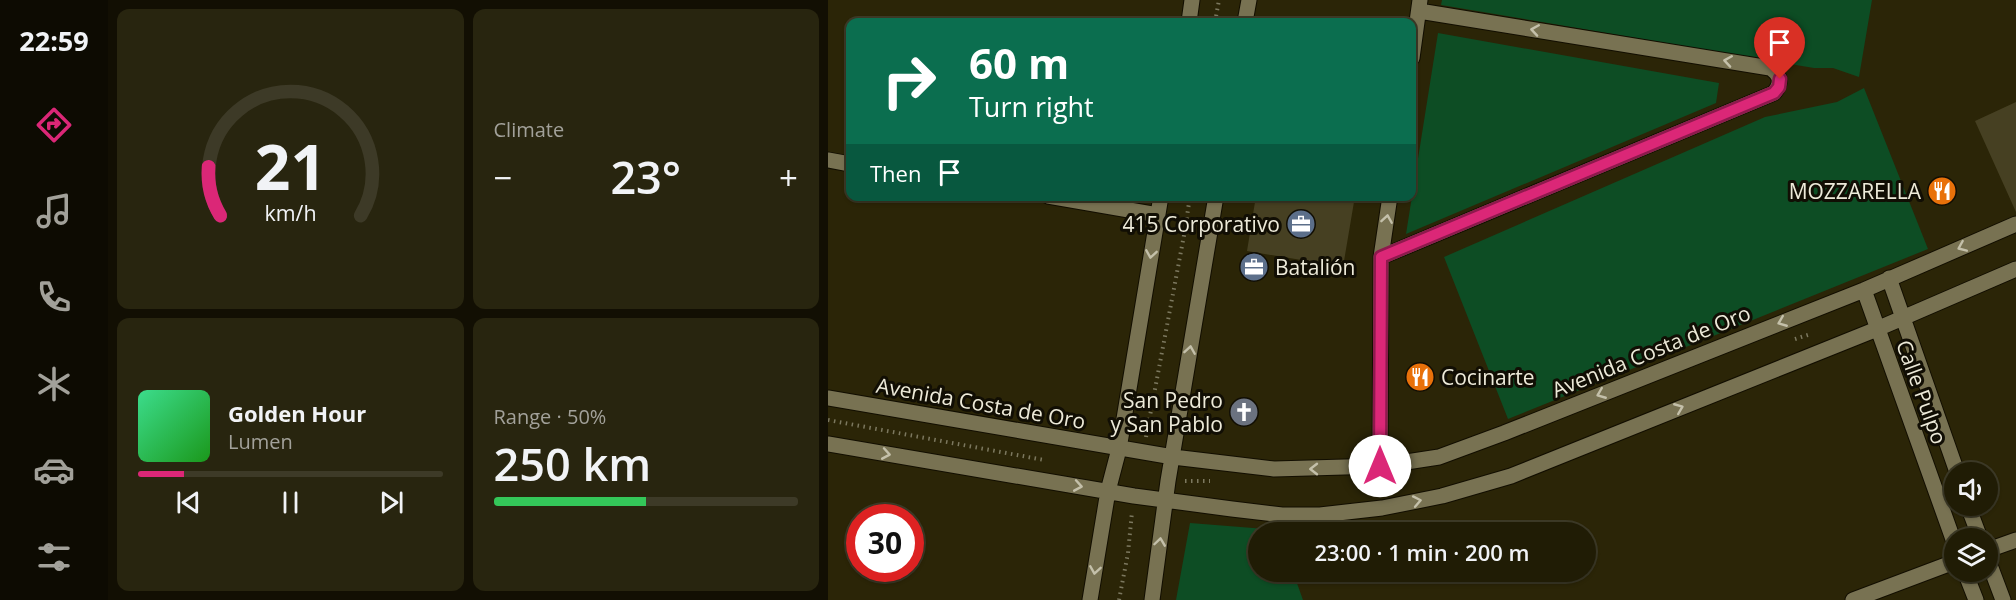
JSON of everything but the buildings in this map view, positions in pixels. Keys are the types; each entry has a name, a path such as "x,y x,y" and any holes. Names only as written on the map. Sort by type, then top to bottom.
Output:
{"street":[{"path":"1190,18 1192,0"},
{"path":"1246,18 1249,0"},
{"path":"1381,257 1774,93 1779,87 1780,79 1777,72 1770,68 1420,5 1416,32"},
{"path":"828,160 846,163"},
{"path":"1079,201 1158,214"},
{"path":"1090,600 1108,491 1119,448 1160,201"},
{"path":"1152,600 1168,481 1215,201"},
{"path":"1380,466 1381,257 1389,201"},
{"name":"Avenida Costa de Oro","path":"828,398 1173,458 1274,469 1380,466 1438,457 1504,433 1863,290 2016,224"},
{"path":"828,444 1134,496 1282,515 1320,515 1382,508 1442,496 1511,476 1877,329 2016,269"},
{"name":"Calle Pulpo","path":"1889,278 1953,462"},
{"name":"Calle Pulpo","path":"1863,290 1949,528"},
{"path":"1998,546 2016,540"},
{"path":"1852,600 1944,566"},
{"path":"1969,582 1976,600"},
{"path":"1996,582 2002,600"}],"path":[{"path":"1216,18 1219,0"},
{"path":"1143,453 1189,201"},
{"path":"1792,340 1815,333"},
{"path":"828,420 1051,461"},
{"path":"1168,481 1215,482"},
{"path":"1119,600 1128,553 1134,496"}],"green space":[{"path":"1442,0 1872,0 1859,77 1833,68 1814,68 1441,5"},
{"path":"1438,33 1719,83 1716,103 1406,234 1411,201 1416,201 1416,171"},
{"path":"1864,88 1928,249 1508,419 1444,257 1765,117 1837,102"},
{"path":"1190,523 1248,528 1248,582 1297,582 1303,600 1176,600"}],"place":[{"name":"MOZZARELLA","path":"1942,191"},
{"name":"415 Corporativo","path":"1301,224"},
{"name":"Batalión","path":"1254,267"},
{"name":"Cocinarte","path":"1420,377"},
{"name":"San Pedro y San Pablo","path":"1244,412"}],"route":[{"path":"1380,466 1381,257 1774,93 1779,87 1780,79"}]}
